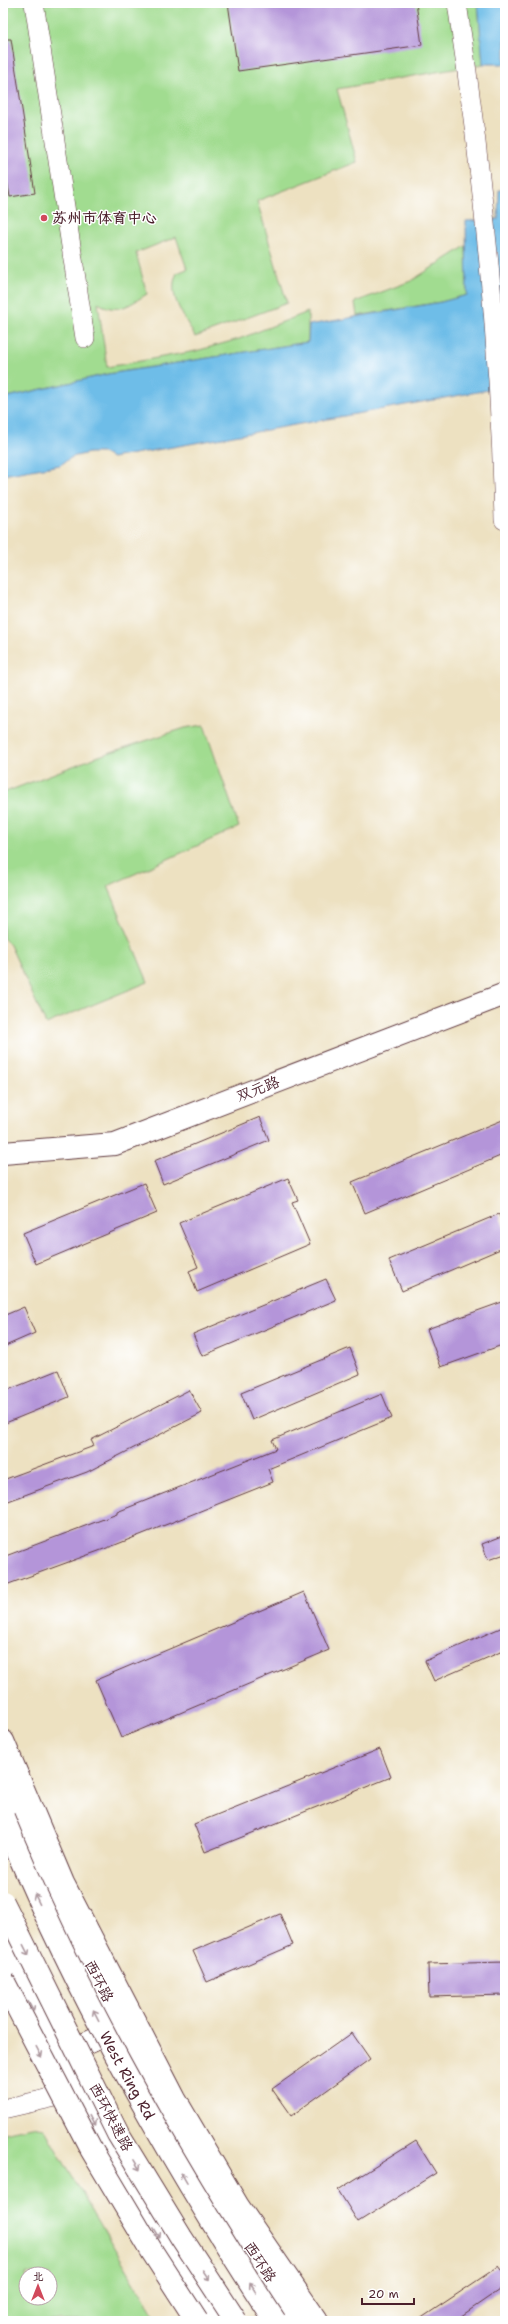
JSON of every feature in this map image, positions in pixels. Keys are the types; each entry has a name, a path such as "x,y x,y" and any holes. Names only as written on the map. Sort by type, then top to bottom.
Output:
{"main road":[{"name":"双元路","path":"3,1153 115,1144 505,994"},
{"path":"3,1741 63,1883 175,2099 238,2206 307,2316"},
{"name":"西环路","path":"3,1774 53,1893 163,2106 227,2213 307,2316"},
{"name":"West Ring Rd","path":"3,1817 35,1897 148,2116 210,2223 275,2321"},
{"name":"西环快速路","path":"3,1902 118,2134 181,2237 236,2321"},
{"path":"3,1945 27,1997 104,2143 166,2246 215,2321"},
{"path":"3,1980 91,2149 153,2253 197,2321"},
{"path":"58,2056 122,2027"}],"street":[{"path":"34,3 85,338"},
{"path":"457,3 483,208 501,412 504,520"},
{"path":"3,2109 77,2092"}],"green space":[{"name":"苏州市体育中心","path":"3,3 478,3 483,64 337,89 357,162 257,201 287,303 195,337 175,298 174,281 177,273 187,269 176,237 136,253 147,294 129,305 118,308 105,307 98,303 107,367 196,351 239,339 308,312 308,342 108,374 3,398"},
{"path":"466,246 467,295 441,302 357,316 355,302 411,281"},
{"path":"204,725 239,827 108,886 148,982 46,1024 10,945 3,938 3,793 99,756 185,728"},
{"path":"32,2127 44,2129 154,2315 136,2321 3,2321 3,2133"}],"water":[{"path":"478,3 505,3 505,64 483,64"},
{"path":"499,190 505,190 505,387 112,458 103,453 89,453 72,457 60,465 3,475 3,398 108,374 308,342 309,325 441,302 467,295 466,221 498,219"}],"building":[{"path":"228,3 416,3 422,45 238,71"},
{"path":"3,39 11,39 35,193 10,197 7,180 3,181"},
{"path":"260,1117 269,1140 163,1184 154,1161"},
{"path":"505,1119 505,1154 365,1213 352,1182"},
{"path":"288,1178 298,1200 292,1202 310,1244 197,1292 189,1271 198,1267 179,1223"},
{"path":"144,1183 157,1213 36,1264 23,1233"},
{"path":"499,1214 505,1230 505,1247 402,1291 389,1260"},
{"path":"326,1279 336,1300 202,1356 193,1334"},
{"path":"505,1301 505,1344 441,1367 427,1329"},
{"path":"24,1307 35,1333 3,1347 3,1316"},
{"path":"350,1348 360,1374 252,1420 241,1393"},
{"path":"58,1370 69,1397 3,1424 3,1392"},
{"path":"189,1390 202,1413 87,1472 3,1503 3,1480 94,1446 91,1440"},
{"path":"382,1394 392,1418 268,1469 273,1482 115,1545 3,1586 3,1557 117,1514 117,1512 276,1449 272,1440"},
{"path":"505,1535 505,1554 488,1560 482,1544"},
{"path":"304,1592 329,1650 121,1738 96,1680"},
{"path":"505,1626 505,1650 434,1681 425,1661"},
{"path":"380,1749 391,1777 205,1852 194,1824"},
{"path":"280,1914 293,1945 207,1982 193,1951"},
{"path":"505,1962 505,1995 429,1997 428,1964"},
{"path":"352,2033 370,2059 291,2116 272,2089"},
{"path":"416,2141 436,2173 358,2222 338,2190"},
{"path":"499,2266 505,2274 505,2286 454,2321 417,2321"}],"place":[{"name":"苏州市体育中心","path":"44,218"}]}
